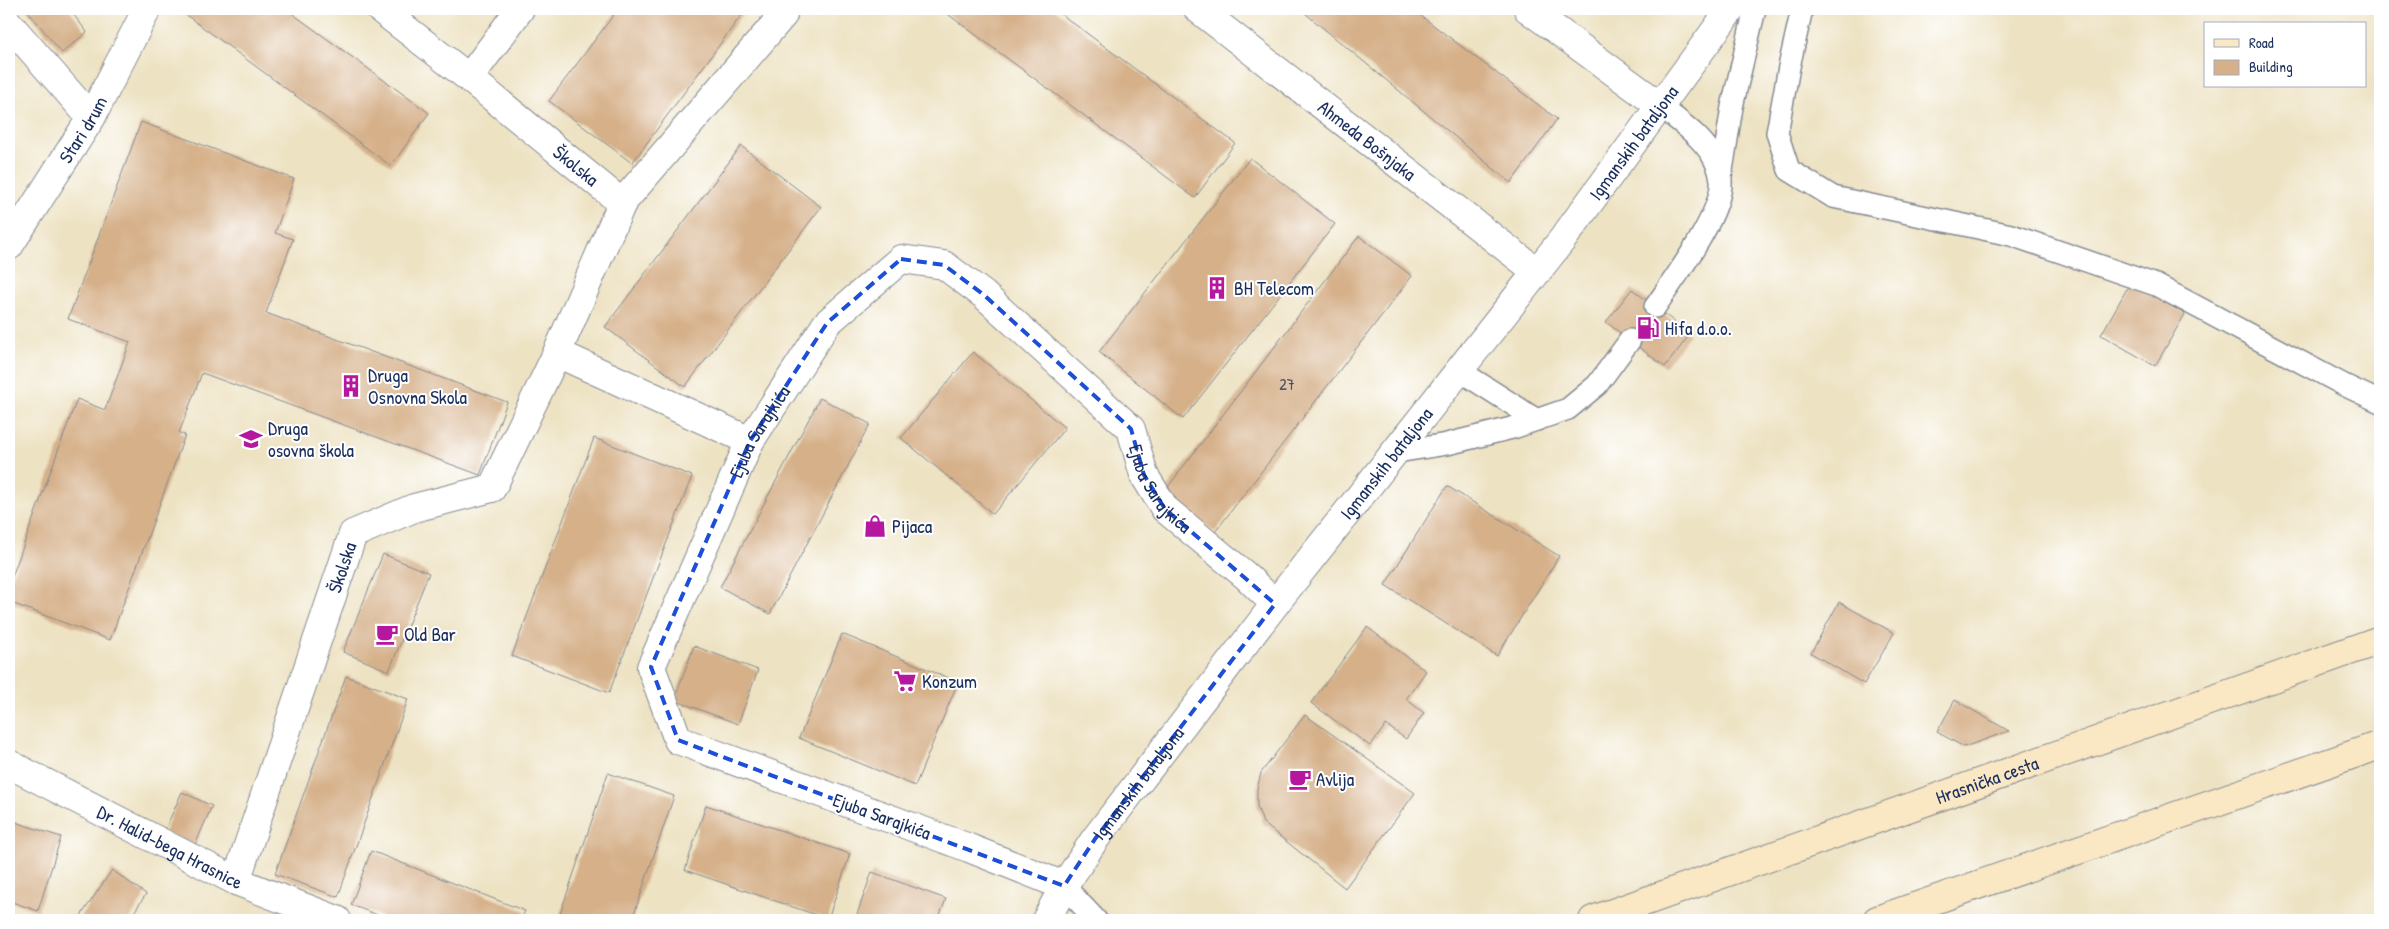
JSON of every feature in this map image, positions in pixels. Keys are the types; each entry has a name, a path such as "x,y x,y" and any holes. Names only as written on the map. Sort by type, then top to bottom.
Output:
{"main road":[{"name":"Hrasnička cesta","path":"1593,920 2380,640"},
{"path":"1876,920 2380,745"}],"street":[{"name":"Stari drum","path":"9,246 91,118 148,9"},
{"name":"Školska","path":"236,881 353,534 414,508 492,488 557,353 622,203 469,78 380,9"},
{"path":"469,78 520,9"},
{"name":"Ahmeda Bošnjaka","path":"1198,9 1536,272"},
{"path":"1528,9 1659,106"},
{"name":"Igmanskih bataljona","path":"1046,920 1064,886 1095,839 1275,604 1397,452 1422,416 1460,372 1731,9"},
{"path":"622,203 783,15"},
{"path":"9,24 91,118"},
{"name":"Ejuba Sarajkića","path":"1064,886 951,841 678,740 651,667 750,441 827,323 900,260 944,265 984,295 1131,429 1144,475 1165,509 1246,576 1275,604"},
{"path":"557,353 750,441"},
{"name":"Dr. Halid-bega Hrasnice","path":"9,764 236,881 337,920"}],"lane":[{"path":"1656,307 1701,236 1718,202 1732,107 1755,9"},
{"path":"1802,9 1777,133 1789,170 1833,197 2010,235 2156,285 2344,385 2380,402"},
{"path":"1659,106 1706,147 1718,167 1721,180"},
{"path":"1397,452 1447,444 1537,420 1568,409 1597,385 1630,340"},
{"path":"1460,372 1537,420"},
{"path":"1064,886 1096,920"}],"highlighted area":[{"path":"901,259 944,265 984,295 1131,429 1144,475 1165,509 1275,604 1095,839 1064,886 678,740 651,667 750,441 827,323"}],"building":[{"path":"26,9 69,9 87,32 62,53"},
{"path":"178,9 286,9 429,113 391,166"},
{"path":"618,9 746,9 632,163 549,101"},
{"path":"941,9 1054,9 1235,143 1195,198"},
{"path":"1300,9 1412,9 1557,119 1511,183"},
{"name":"Druga Osnovna Skola","path":"141,122 294,179 275,233 293,239 266,313 507,402 480,475 202,373 179,433 185,435 110,640 9,602 9,585 77,399 105,410 130,342 68,319"},
{"path":"741,146 821,207 685,387 605,327"},
{"name":"BH Telecom","path":"1250,158 1335,224 1183,419 1099,352"},
{"path":"1359,236 1412,276 1215,532 1164,492"},
{"path":"2130,283 2185,314 2155,366 2101,335"},
{"name":"Hifa d.o.o.","path":"1632,289 1690,334 1665,367 1606,322"},
{"path":"973,352 1065,428 993,514 901,438"},
{"path":"820,398 870,424 770,614 720,587"},
{"path":"594,438 692,476 609,693 512,656"},
{"path":"1447,486 1559,556 1497,656 1385,585"},
{"path":"383,554 429,573 389,671 343,652"},
{"path":"1839,602 1894,633 1864,684 1811,653"},
{"path":"1367,627 1426,671 1406,699 1424,713 1406,739 1386,725 1370,746 1311,703"},
{"path":"842,634 958,682 915,786 799,738"},
{"path":"694,646 758,670 738,724 674,700"},
{"path":"346,676 408,699 338,897 275,874"},
{"path":"1955,700 2009,731 1964,747 1937,732"},
{"path":"1305,715 1415,793 1345,888 1263,823 1257,806 1257,789 1261,773"},
{"path":"608,773 674,796 632,920 558,920"},
{"path":"182,792 212,806 195,845 164,832"},
{"path":"706,805 850,854 828,919 685,870"},
{"path":"9,820 61,837 38,911 9,901"},
{"path":"371,851 525,911 521,920 391,920 351,905"},
{"path":"112,870 146,894 129,920 78,920"},
{"path":"872,872 946,899 938,920 855,920"}],"place":[{"name":"BH Telecom","path":"1217,288"},
{"name":"Hifa d.o.o.","path":"1648,328"},
{"name":"Druga Osnovna Skola","path":"351,386"},
{"name":"Druga osovna škola","path":"251,439"},
{"name":"Pijaca","path":"875,526"},
{"name":"Old Bar","path":"387,634"},
{"name":"Konzum","path":"905,681"},
{"name":"Avlija","path":"1300,779"}]}
